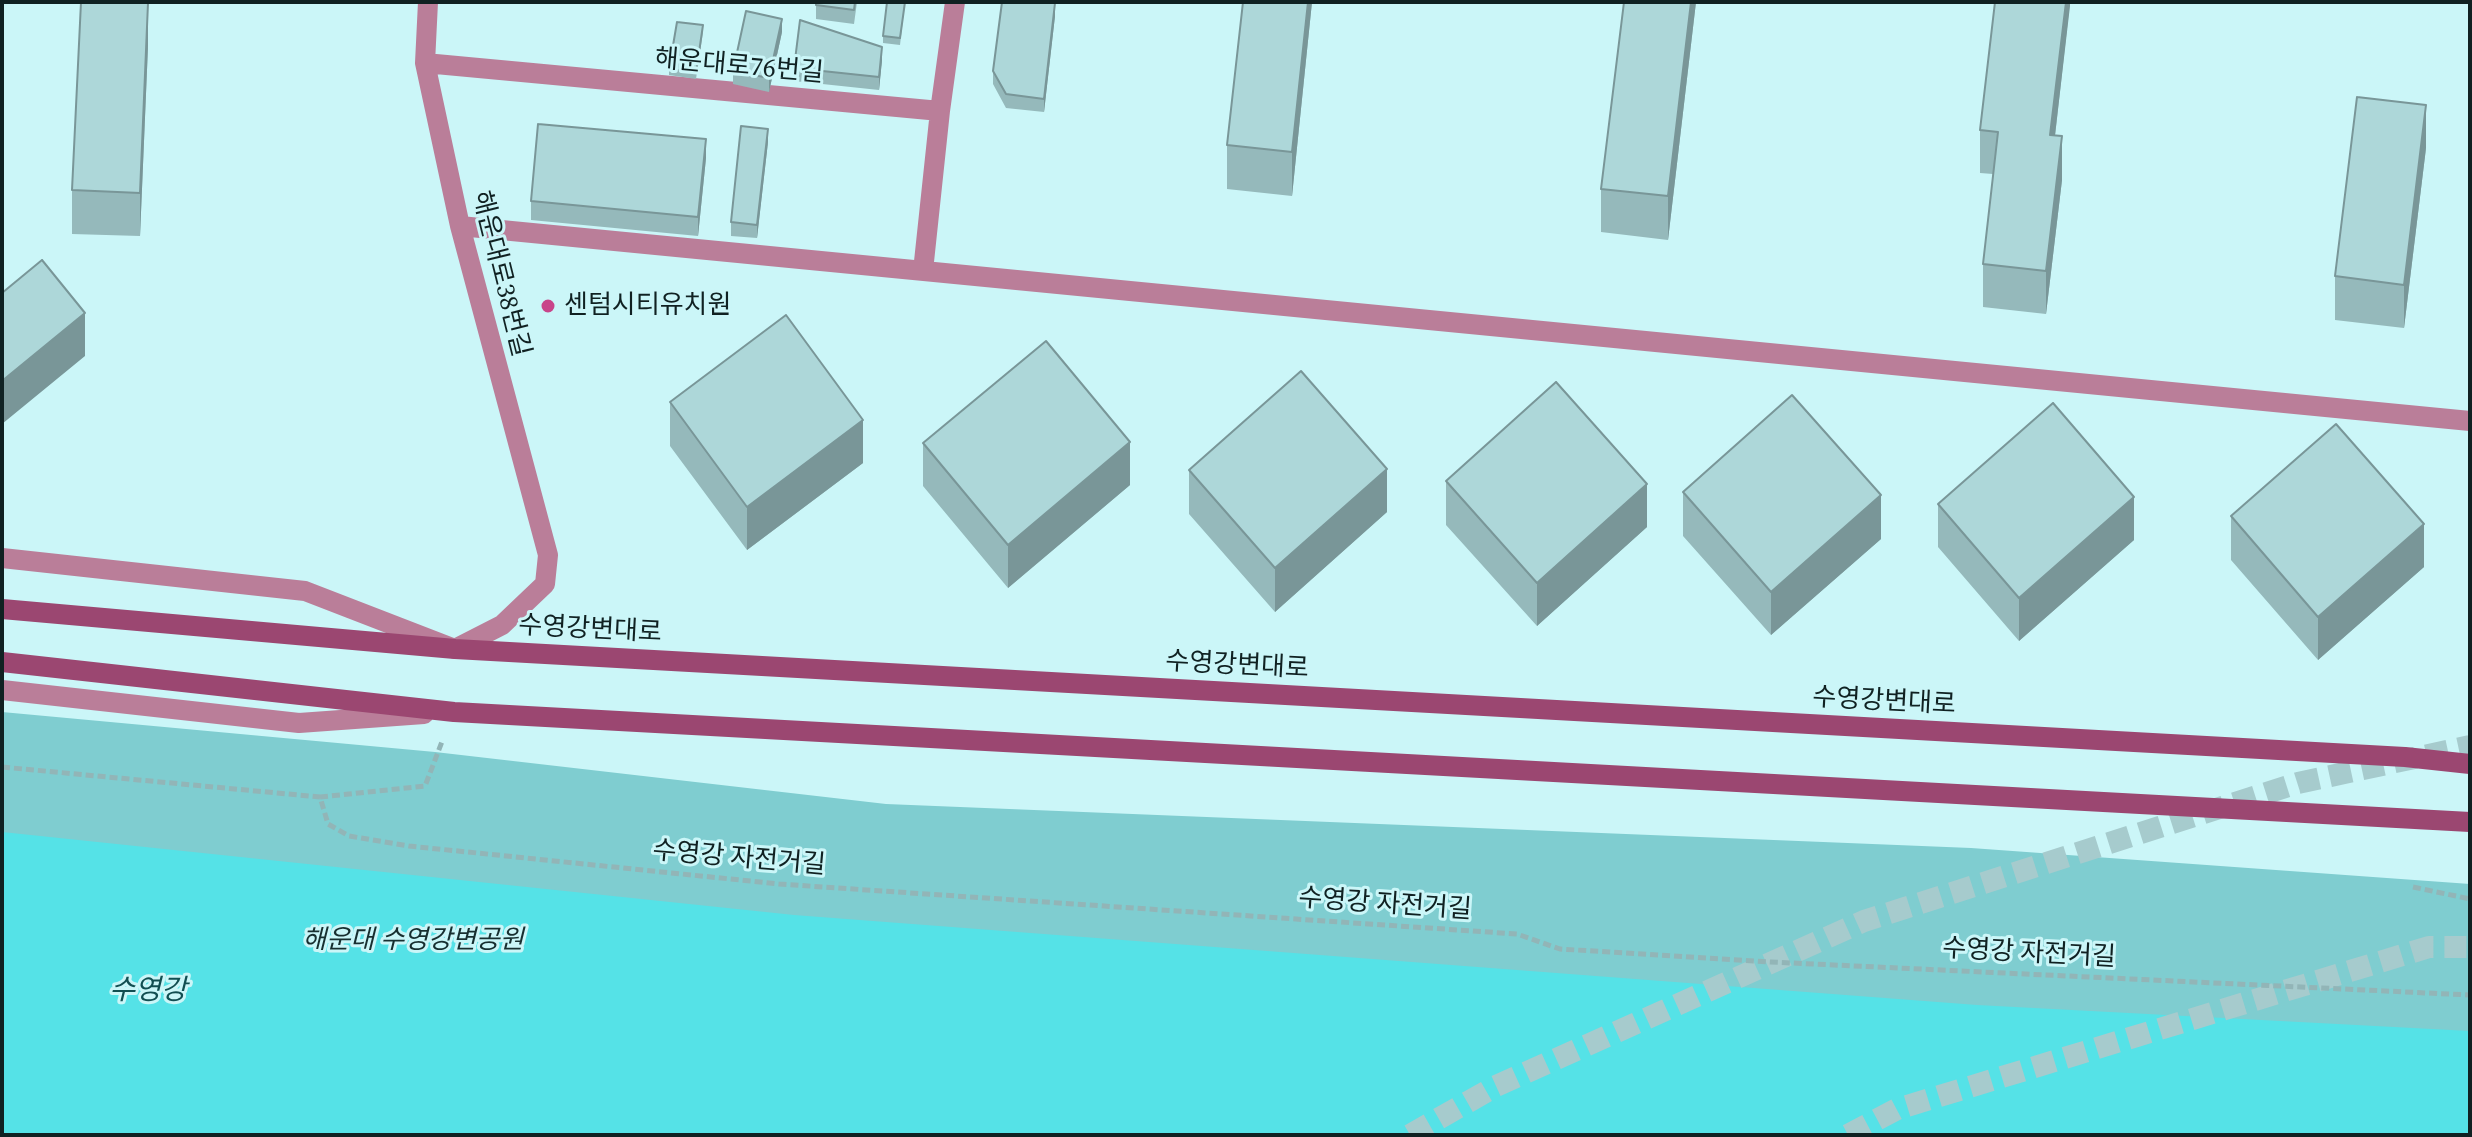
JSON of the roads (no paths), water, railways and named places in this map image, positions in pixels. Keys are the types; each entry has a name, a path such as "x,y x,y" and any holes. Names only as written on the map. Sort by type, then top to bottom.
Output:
{"main road":[{"name":"수영강변대로","path":"2,609 455,649 2405,757 2470,764"},
{"path":"2,662 454,712 2470,822"}],"street":[{"name":"해운대로38번길","path":"428,2 425,63 460,226 548,555 545,584 502,625 455,649"},
{"path":"923,271 955,2"},
{"name":"해운대로76번길","path":"425,63 940,111"},
{"path":"460,226 2470,421"},
{"path":"2,558 305,591 455,649"},
{"path":"2,690 299,723 454,712"}],"water":[{"name":"수영강","path":"2,832 794,915 1977,1005 2470,1031 2470,1135 2,1135"}],"tunnel":[{"path":"1410,1135 1496,1086 1864,921 2298,783 2470,746"},
{"path":"1848,1135 1897,1109 2429,947 2470,947"}],"place":[{"name":"센텀시티유치원","path":"548,306"}],"park label":[{"name":"해운대 수영강변공원","path":"413,941"}]}
